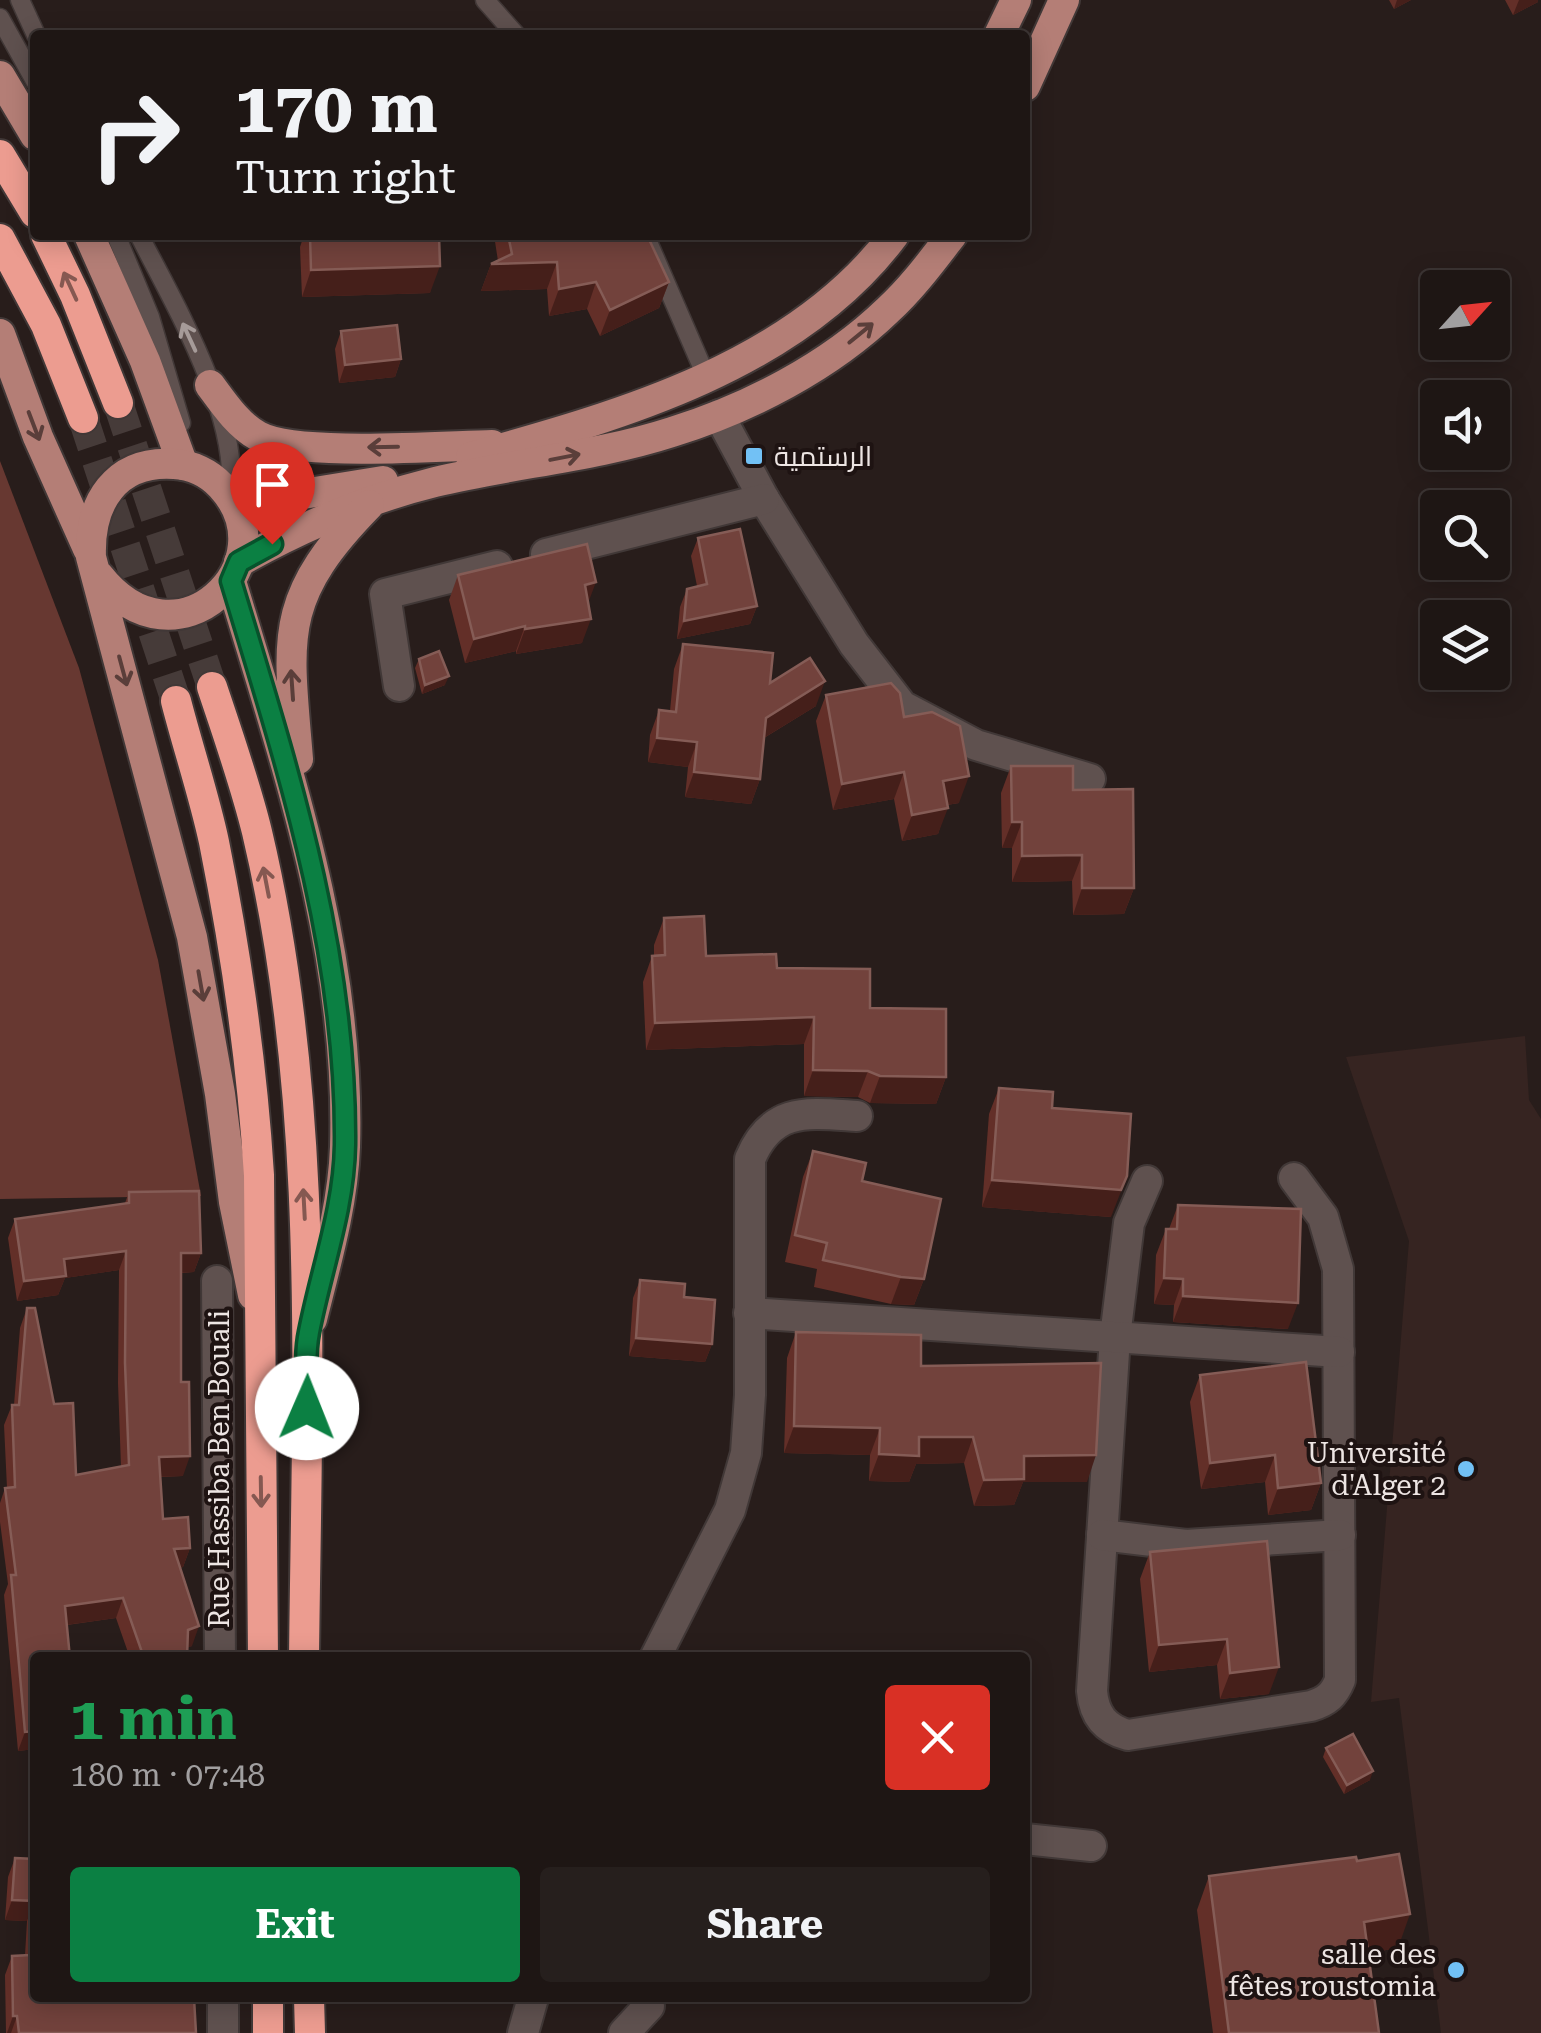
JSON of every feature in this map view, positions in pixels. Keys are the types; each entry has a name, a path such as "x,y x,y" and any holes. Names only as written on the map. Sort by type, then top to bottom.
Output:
{"highway":[{"path":"0,155 30,205"},
{"path":"0,239 46,325 83,418"},
{"path":"48,240 118,403"},
{"path":"212,687 257,832 293,1050 302,1156 308,1337 304,1652"},
{"path":"176,701 213,839 246,1029 259,1175 263,1652"},
{"path":"268,2002 268,2033"},
{"path":"309,2002 310,2033"}],"main road":[{"path":"1001,30 1016,0"},
{"path":"1030,75 1064,0"},
{"path":"0,76 30,127"},
{"path":"91,240 188,466"},
{"path":"231,498 284,498 368,484 515,445 636,406 764,347 834,300 890,240"},
{"path":"0,334 38,437 95,567 113,594 131,608 152,615 175,616 216,598 235,572 305,527 374,501 435,482 630,444 719,415 804,372 846,344 888,310 948,240"},
{"path":"210,386 237,420 271,442 311,448 515,445"},
{"path":"259,1324 234,1202 220,1094 192,937 95,567 90,531 97,506 112,485 133,470 158,463 188,466 214,479 231,498 241,520 243,541 235,572 302,817 342,1037 345,1149 334,1228 308,1337"},
{"path":"302,817 291,666 291,636 298,605 322,559 374,501"}],"street":[{"path":"719,415 764,499 854,644 902,706 976,745 1090,778"},
{"path":"399,686 386,594 764,499"},
{"path":"659,1652 718,1536 739,1482 750,1424 749,1175 757,1143 781,1120 796,1114 857,1116"},
{"path":"1147,1181 1130,1223 1115,1337 1093,1704 1106,1725 1128,1735 1312,1706 1335,1693 1340,1680 1338,1269 1323,1217 1294,1178"},
{"name":"Rue Hassiba Ben Bouali","path":"217,1281 220,1652"},
{"path":"749,1313 1339,1352"},
{"path":"1102,1535 1186,1545 1340,1535"},
{"path":"1030,1840 1090,1846"},
{"path":"223,2002 223,2033"},
{"path":"523,2033 532,2002"},
{"path":"624,2033 650,2006"}],"lane":[{"path":"20,0 34,30"},
{"path":"485,0 512,30"},
{"path":"0,18 30,73"},
{"path":"118,240 150,317 188,466"},
{"path":"141,240 210,386 231,452 231,498"},
{"path":"647,240 706,376"}],"shaded area":[{"path":"0,461 79,668 158,960 201,1196 0,1199"},
{"name":"Université d'Alger 2","path":"1525,1036 1529,1100 1541,1119 1541,2033 1441,2033 1399,1698 1371,1702 1409,1241 1346,1057"}],"building":[{"path":"310,240 439,240 440,266 311,270"},
{"path":"509,240 649,240 669,282 610,310 596,282 559,289 557,262 491,264 512,254"},
{"path":"397,325 401,359 345,365 341,331"},
{"path":"740,529 757,606 684,621 687,589 707,584 698,538"},
{"path":"587,544 596,582 585,585 591,619 525,626 474,639 458,575"},
{"path":"683,644 773,653 770,683 810,658 825,681 766,718 760,779 694,772 697,742 657,738 659,710 676,712"},
{"path":"439,651 449,676 425,685 419,659"},
{"path":"891,683 900,693 904,717 932,712 960,726 969,776 943,781 948,808 912,815 904,772 842,784 826,695"},
{"path":"1011,766 1073,766 1073,790 1133,789 1134,888 1082,888 1082,855 1022,856 1022,822 1012,822"},
{"path":"704,916 706,956 776,954 777,968 870,969 870,1008 946,1009 946,1077 813,1070 814,1017 655,1023 652,956 665,955 664,918"},
{"path":"999,1088 1053,1092 1052,1108 1131,1114 1127,1176 1121,1190 992,1180"},
{"path":"813,1151 866,1163 862,1181 941,1199 924,1279 823,1260 827,1243 795,1235"},
{"path":"199,1191 201,1253 181,1253 181,1382 189,1382 190,1456 159,1457 163,1519 188,1517 190,1548 174,1549 199,1626 188,1630 187,1652 142,1652 123,1598 65,1606 69,1652 30,1652 30,1732 25,1732 11,1575 16,1575 5,1488 15,1487 12,1405 19,1405 27,1308 35,1308 54,1404 73,1403 76,1475 129,1465 126,1251 64,1259 66,1276 24,1281 15,1219 129,1203 129,1192"},
{"path":"1178,1205 1301,1209 1298,1303 1183,1296 1183,1279 1164,1278 1166,1229 1177,1229"},
{"path":"640,1280 685,1284 684,1297 715,1300 712,1344 636,1338"},
{"path":"796,1332 921,1335 921,1366 1101,1363 1096,1455 1024,1456 1024,1479 984,1480 973,1437 919,1437 919,1456 879,1454 880,1428 794,1426"},
{"path":"1306,1362 1321,1483 1278,1488 1275,1455 1210,1463 1200,1375"},
{"path":"1267,1541 1279,1667 1230,1673 1227,1639 1159,1645 1150,1552"},
{"path":"1353,1734 1373,1771 1347,1785 1326,1748"},
{"path":"1399,1854 1410,1914 1364,1922 1379,2033 1229,2033 1209,1876"},
{"path":"15,1858 30,1859 30,1901 12,1900"},
{"path":"30,1955 30,2002 194,2002 196,2033 19,2033 17,2016 13,2016 12,1956"}],"tunnel":[{"path":"118,403 212,687"},
{"path":"83,418 176,701"}],"place":[{"name":"الرستمية","path":"754,456"},
{"name":"Université d'Alger 2","path":"1466,1469"},
{"name":"salle des fêtes roustomia","path":"1456,1970"}],"route":[{"path":"272,544 239,562 231,581 302,817 342,1037 345,1149 334,1228 308,1337 307,1408"}]}
